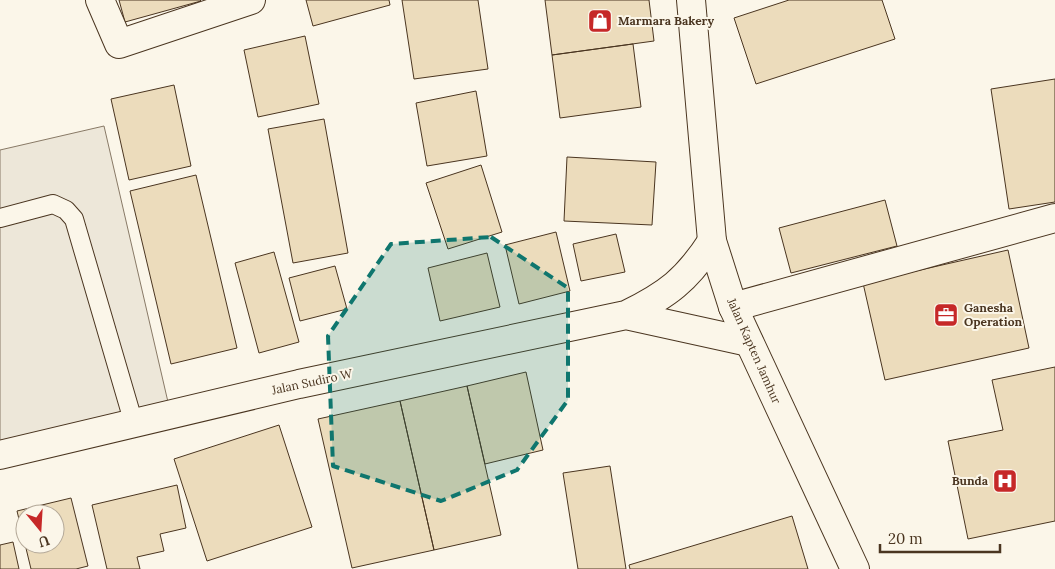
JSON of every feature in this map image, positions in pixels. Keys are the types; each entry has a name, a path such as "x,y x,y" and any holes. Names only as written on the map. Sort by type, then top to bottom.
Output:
{"street":[{"path":"100,0 119,44 251,0"},
{"name":"Jalan Kapten Jamhur","path":"691,0 712,241 733,307 855,569"},
{"path":"733,307 1055,218"},
{"path":"626,315 659,299 680,282 698,262 712,241"},
{"path":"626,315 749,342"},
{"name":"Jalan Sudiro W","path":"0,455 299,384 626,315"}],"lane":[{"path":"0,218 53,204 66,210 74,219 134,424"}],"highlighted area":[{"path":"491,237 568,288 568,400 517,470 441,501 333,466 328,336 391,244"}],"shaded area":[{"path":"104,126 171,415 0,455 0,150"}],"building":[{"path":"119,0 200,0 201,1 125,22"},
{"path":"306,0 389,0 390,5 313,26"},
{"path":"402,0 478,0 488,69 414,79"},
{"name":"Marmara Bakery","path":"545,0 649,0 654,41 552,55"},
{"path":"789,0 882,0 895,39 756,84 734,18"},
{"path":"305,36 319,104 258,117 244,50"},
{"path":"633,44 641,107 560,118 552,55"},
{"path":"1055,79 1055,202 1009,209 991,89"},
{"path":"174,85 191,166 129,180 111,99"},
{"path":"476,91 487,156 427,166 416,103"},
{"path":"324,119 348,253 293,263 268,129"},
{"path":"567,157 656,162 652,225 564,221"},
{"path":"481,165 502,232 448,249 426,183"},
{"path":"196,175 237,348 171,364 130,191"},
{"path":"885,200 897,246 791,273 779,228"},
{"path":"556,232 570,291 519,304 505,245"},
{"path":"616,234 625,272 581,281 573,244"},
{"name":"Ganesha Operation","path":"1008,250 1029,348 885,380 863,283"},
{"path":"274,252 299,342 259,353 235,263"},
{"path":"487,253 500,307 440,321 428,268"},
{"path":"335,266 347,309 300,321 289,278"},
{"name":"Bunda","path":"1055,367 1055,521 968,539 948,441 1003,430 992,380"},
{"path":"526,372 543,450 485,464 467,386"},
{"path":"467,386 501,535 434,550 400,401"},
{"path":"400,401 434,550 352,568 318,419"},
{"path":"279,425 312,527 207,561 174,459"},
{"path":"610,466 626,569 578,569 563,473"},
{"path":"177,485 186,528 160,534 164,551 137,557 140,569 107,569 92,505"},
{"path":"71,498 88,566 76,569 31,569 27,554 65,554 65,504 46,504"},
{"path":"792,516 808,569 630,569 629,565"},
{"path":"13,542 19,569 0,569 0,545"}],"place":[{"name":"Marmara Bakery","path":"600,21"},
{"name":"Ganesha Operation","path":"946,315"},
{"name":"Bunda","path":"1005,481"}]}
